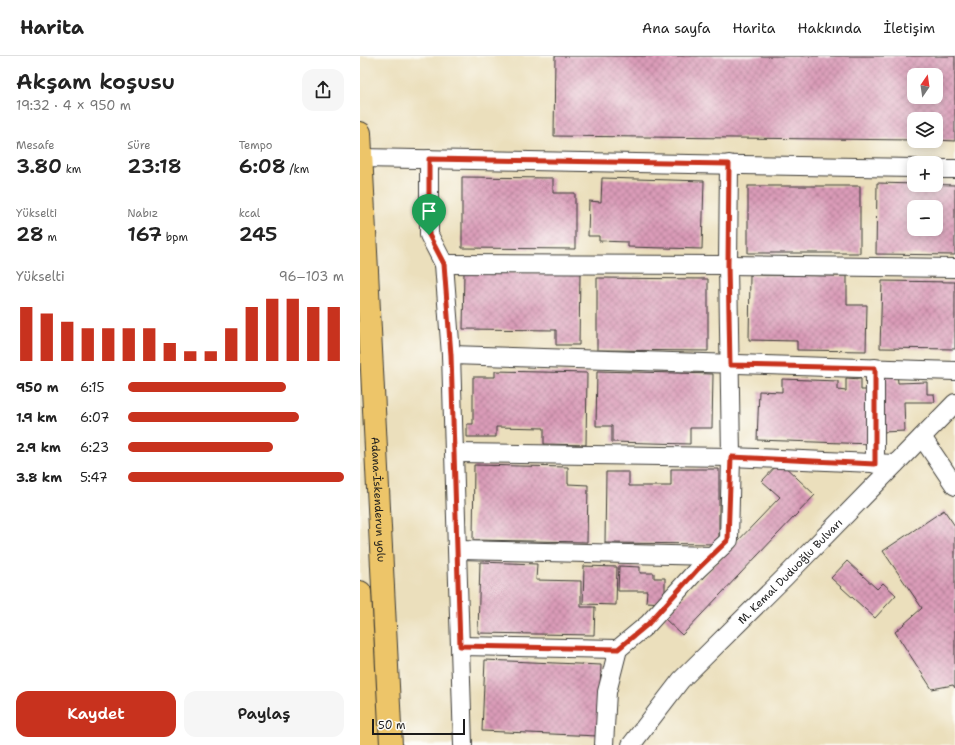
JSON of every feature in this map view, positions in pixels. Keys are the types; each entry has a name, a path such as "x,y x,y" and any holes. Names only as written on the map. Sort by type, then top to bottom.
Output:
{"highway":[{"name":"Adana-İskenderun yolu","path":"360,134 391,745"},
{"path":"360,592 368,745"}],"street":[{"path":"361,158 907,168"},
{"path":"429,159 429,235 444,264 451,355 463,745"},
{"path":"604,745 607,692 618,649 648,624 728,540 731,457 728,265 729,164"},
{"path":"943,169 955,169"},
{"path":"444,264 728,265 955,268"},
{"path":"451,355 730,365 955,370"},
{"path":"875,368 875,464"},
{"name":"M. Kemal Duduoğlu Bulvarı","path":"631,745 681,680 955,403"},
{"path":"922,437 955,486"},
{"path":"455,453 731,457 895,464"},
{"path":"458,550 712,556"},
{"path":"460,646 618,649"}],"building":[{"path":"555,56 955,56 955,141 943,140 943,112 907,112 907,140 554,136"},
{"path":"462,177 553,178 553,193 575,193 575,249 462,248"},
{"path":"602,178 704,181 702,249 628,247 628,242 599,241 599,236 588,236 589,201 601,202"},
{"path":"877,183 907,184 907,192 943,192 943,185 955,185 955,255 876,254"},
{"path":"748,186 860,186 860,253 748,253"},
{"path":"464,272 580,273 579,345 556,345 556,330 463,329"},
{"path":"750,275 847,276 847,305 867,305 866,351 797,350 797,341 749,340"},
{"path":"597,278 708,279 708,351 597,350"},
{"path":"882,281 955,282 955,349 880,348"},
{"path":"495,371 587,373 586,445 544,444 544,428 496,427 496,437 467,437 467,424 473,424 473,377 495,377"},
{"path":"597,371 713,374 712,428 690,428 690,444 612,442 612,426 596,426"},
{"path":"897,373 898,383 927,382 927,394 934,394 935,402 904,402 905,431 882,432 881,374"},
{"path":"846,378 861,379 861,390 873,390 872,444 757,440 759,391 782,392 782,379 838,381 838,390 846,391"},
{"path":"780,462 815,495 682,635 664,618 780,497 762,481"},
{"path":"474,465 568,467 568,484 588,485 587,542 473,540"},
{"path":"671,469 719,469 719,544 605,543 606,472 629,472 629,486 671,486"},
{"path":"944,510 955,526 955,688 953,685 932,689 895,632 922,608 883,551"},
{"path":"847,561 877,589 883,583 896,595 875,618 831,578"},
{"path":"480,562 537,564 536,580 581,581 581,607 595,607 594,635 478,633"},
{"path":"584,566 617,567 616,605 583,604"},
{"path":"619,566 640,567 640,573 654,573 654,578 665,578 665,603 646,602 647,591 618,591"},
{"path":"485,660 601,665 598,736 482,731"}],"route":[{"path":"429,159 729,164 728,265 730,365 875,368 875,464 731,457 728,540 697,570 648,624 618,649 460,646 451,355 444,264 429,235 429,159"}]}
